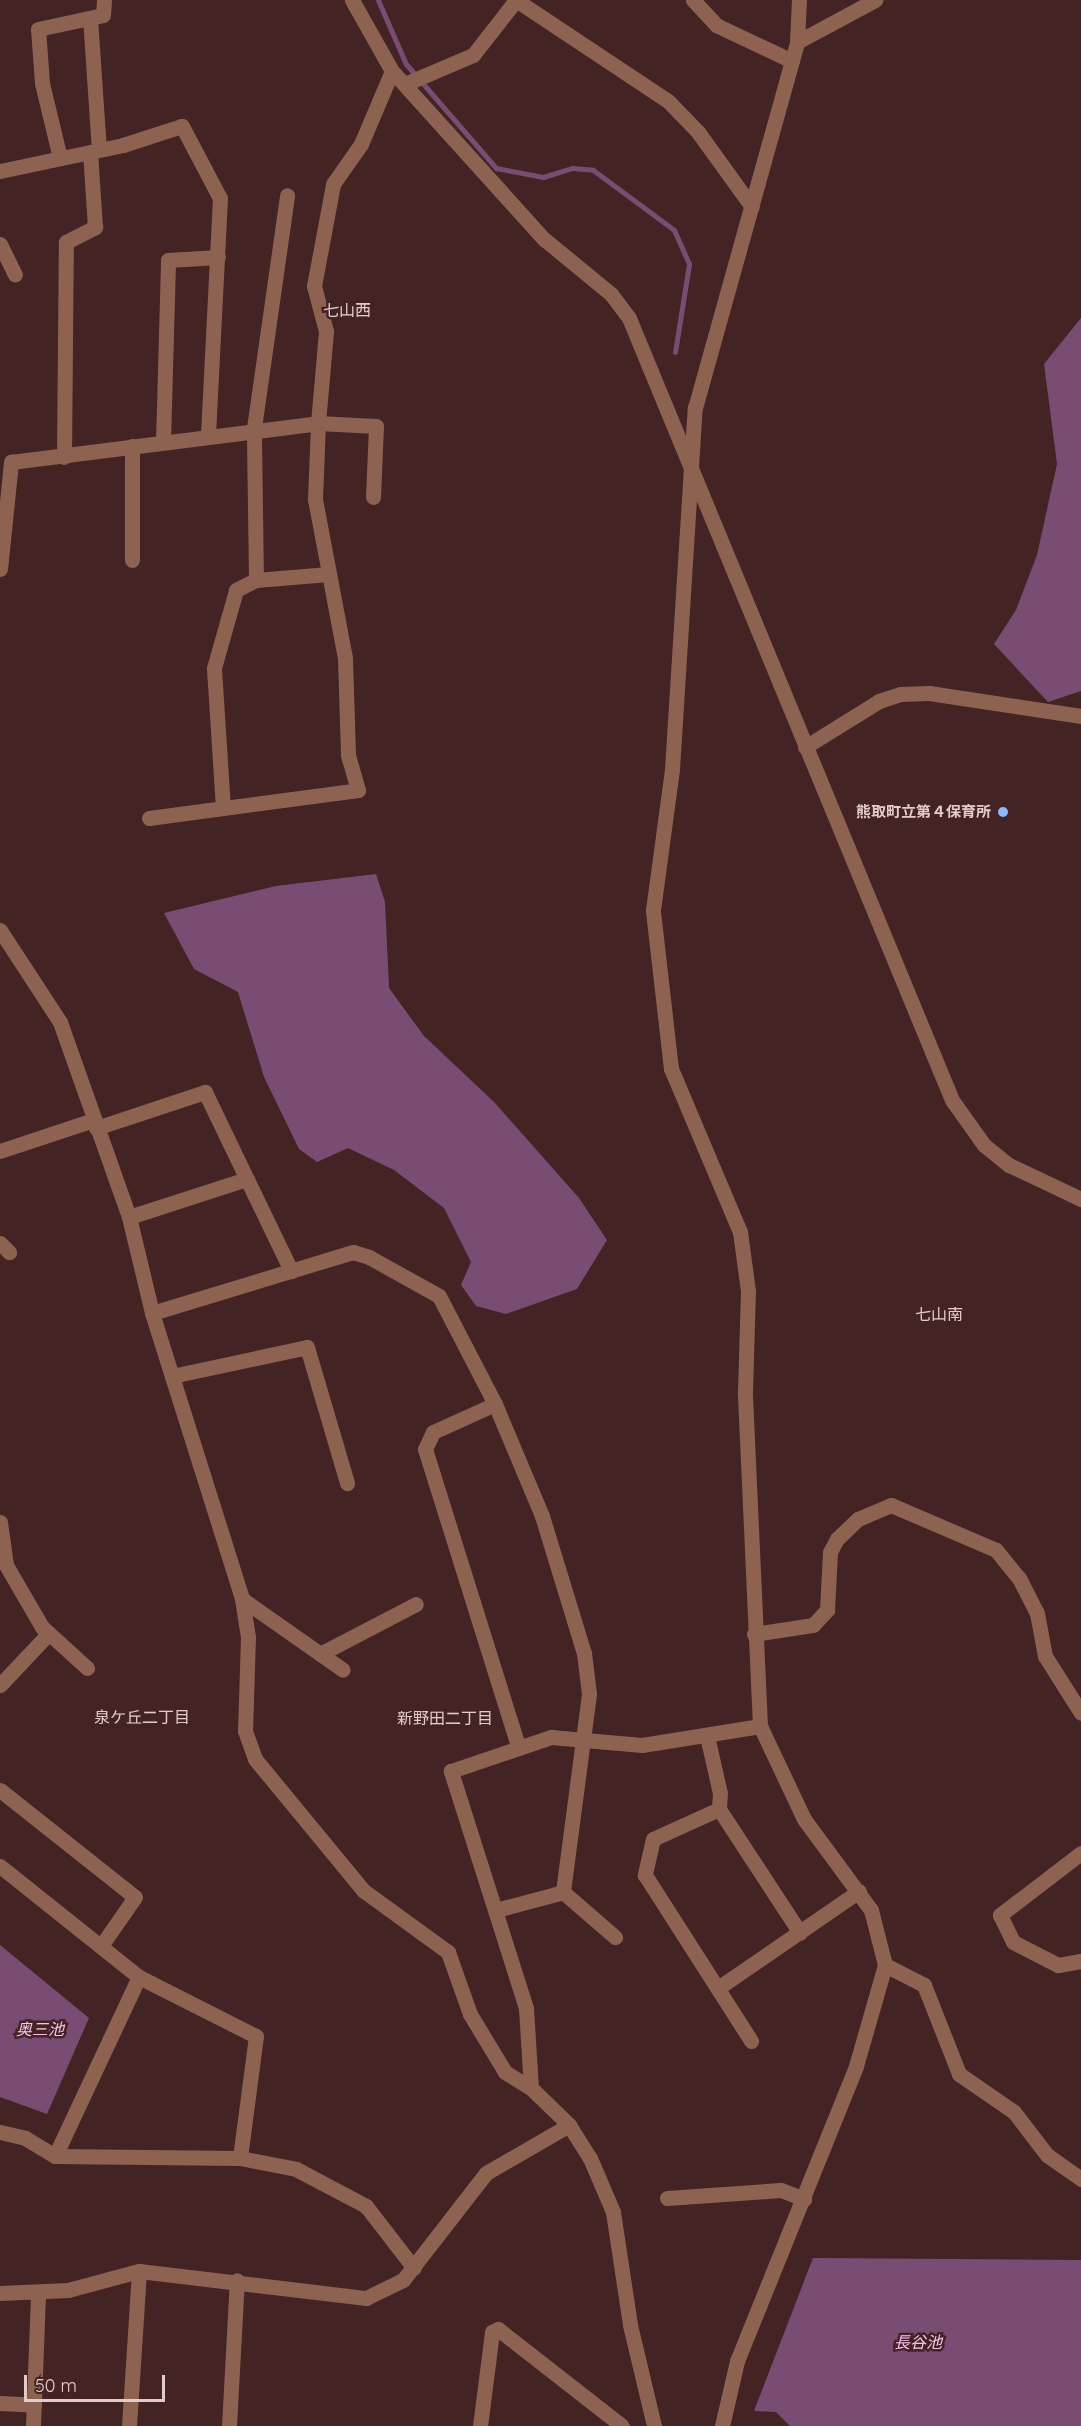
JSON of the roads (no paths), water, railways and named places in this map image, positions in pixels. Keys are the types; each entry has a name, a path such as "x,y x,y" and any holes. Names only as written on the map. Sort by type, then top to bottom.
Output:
{"street":[{"path":"60,158 42,82 38,29 103,15 104,0"},
{"path":"352,0 393,71 544,239 611,294 623,310 952,1100 984,1145 1009,1166 1081,1199"},
{"path":"405,84 473,55 516,0 668,101 698,132 752,207"},
{"path":"693,0 716,25 792,61"},
{"path":"722,2426 737,2361 856,2066 885,1965 880,1934 859,1891 804,1819 760,1726 753,1634 745,1271 740,1232 671,1069 653,910 672,769 695,408 797,42 799,0"},
{"path":"797,42 875,0"},
{"path":"64,457 66,242 94,227 90,18"},
{"path":"149,818 358,790 348,754 345,658 315,499 318,423 326,331 314,286 333,184 361,144 393,71"},
{"path":"0,171 94,151 182,126 220,198 208,435"},
{"path":"256,580 254,428 287,195"},
{"path":"0,244 15,274"},
{"path":"163,442 168,260 218,257"},
{"path":"0,568 11,462 64,457 254,428 318,423 376,426 373,496"},
{"path":"132,446 132,560"},
{"path":"223,808 214,668 236,590 256,580 329,574"},
{"path":"806,747 879,701 900,694 930,693 1081,716"},
{"path":"0,930 60,1022 94,1124 129,1216 152,1312 242,1599 248,1637 245,1731 255,1759 364,1891 448,1952 470,2014 505,2072 531,2088 568,2125 590,2158 613,2212 625,2274 630,2325 654,2426"},
{"path":"0,1151 205,1092 291,1271"},
{"path":"129,1216 247,1179"},
{"path":"152,1312 352,1252 369,1257 439,1296 495,1404 542,1516 584,1653 589,1694 563,1892"},
{"path":"172,1376 307,1347 347,1483"},
{"path":"495,1404 433,1432 424,1449 518,1745"},
{"path":"753,1634 813,1625 827,1610 830,1552 837,1539 858,1519 891,1505 996,1551 1019,1578 1037,1613 1045,1656 1081,1713"},
{"path":"0,1527 6,1565 49,1633 87,1668"},
{"path":"242,1599 343,1670"},
{"path":"320,1654 416,1605"},
{"path":"0,1685 49,1633"},
{"path":"531,2088 526,2008 451,1771 518,1745 551,1737 584,1739 608,1746 642,1745 760,1726"},
{"path":"707,1736 720,1793 719,1809 801,1933"},
{"path":"0,1790 135,1897 100,1946"},
{"path":"719,1809 653,1839 645,1875 751,2041"},
{"path":"1081,1853 1000,1915 1013,1942 1058,1965 1081,1961"},
{"path":"0,1866 140,1977 256,2036 240,2158"},
{"path":"718,1989 859,1891"},
{"path":"496,1910 563,1892"},
{"path":"563,1892 615,1936"},
{"path":"885,1965 924,1985 959,2074 1014,2112 1047,2155 1081,2179"},
{"path":"55,2156 140,1977"},
{"path":"0,2293 38,2294 139,2271 237,2280 366,2298 393,2288 414,2268 486,2173 568,2125"},
{"path":"0,2132 25,2138 55,2156 240,2158 296,2169 332,2184 366,2206 414,2268"},
{"path":"667,2198 781,2190 804,2199"},
{"path":"129,2426 139,2271"},
{"path":"229,2426 237,2280"},
{"path":"33,2426 38,2294"},
{"path":"480,2426 492,2332 498,2328 622,2426"},
{"path":"0,2403 33,2405"}],"water":[{"path":"1081,318 1081,691 1048,702 994,644 1016,610 1037,555 1057,464 1044,364"},
{"path":"376,874 385,902 389,988 424,1036 494,1102 579,1198 607,1240 577,1289 506,1314 476,1306 461,1285 471,1262 444,1208 394,1170 348,1148 317,1162 299,1149 264,1077 238,992 194,969 164,913 276,886"},
{"name":"奥三池","path":"0,1945 89,2018 47,2114 0,2097"},
{"name":"長谷池","path":"813,2258 1081,2260 1081,2426 790,2426 776,2412 754,2411"}],"waterway":[{"path":"378,0 406,64 496,168 543,177 572,168 593,170 674,230 689,264 675,352"}],"place":[{"name":"熊取町立第４保育所","path":"1003,812"}],"district":[{"name":"七山西","path":"347,310"},
{"name":"七山南","path":"939,1314"},
{"name":"泉ケ丘二丁目","path":"142,1717"},
{"name":"新野田二丁目","path":"445,1718"}]}
